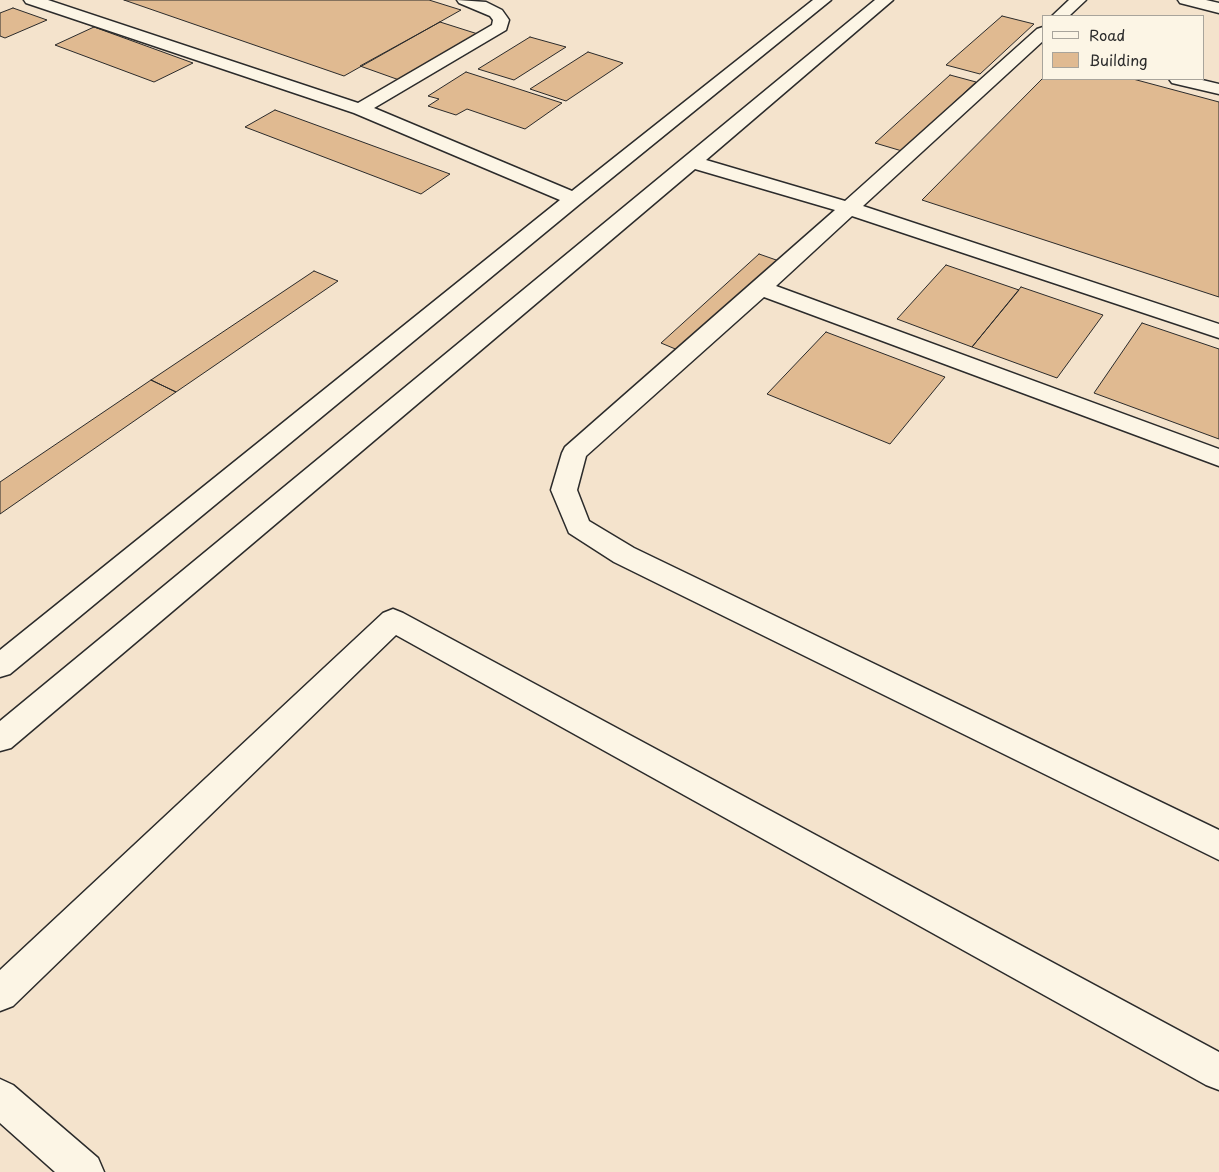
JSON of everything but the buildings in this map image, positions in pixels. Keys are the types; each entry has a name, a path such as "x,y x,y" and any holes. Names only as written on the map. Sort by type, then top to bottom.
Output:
{"street":[{"path":"32,0 360,108 574,199"},
{"path":"360,108 500,28 502,20 496,13 465,0"},
{"path":"0,666 574,199 823,0"},
{"path":"0,739 885,0"},
{"path":"1061,15 1078,0"},
{"path":"1186,0 1219,8"},
{"path":"1040,39 574,454 564,490 578,526 624,555 1219,846"},
{"path":"1182,80 1219,89"},
{"path":"692,162 848,208 1219,331"},
{"path":"762,288 1219,458"},
{"path":"0,994 392,620 1219,1072"},
{"path":"0,1098 84,1172"}],"shaded area":[{"path":"0,0 1219,0 1219,1172 0,1172"}]}
